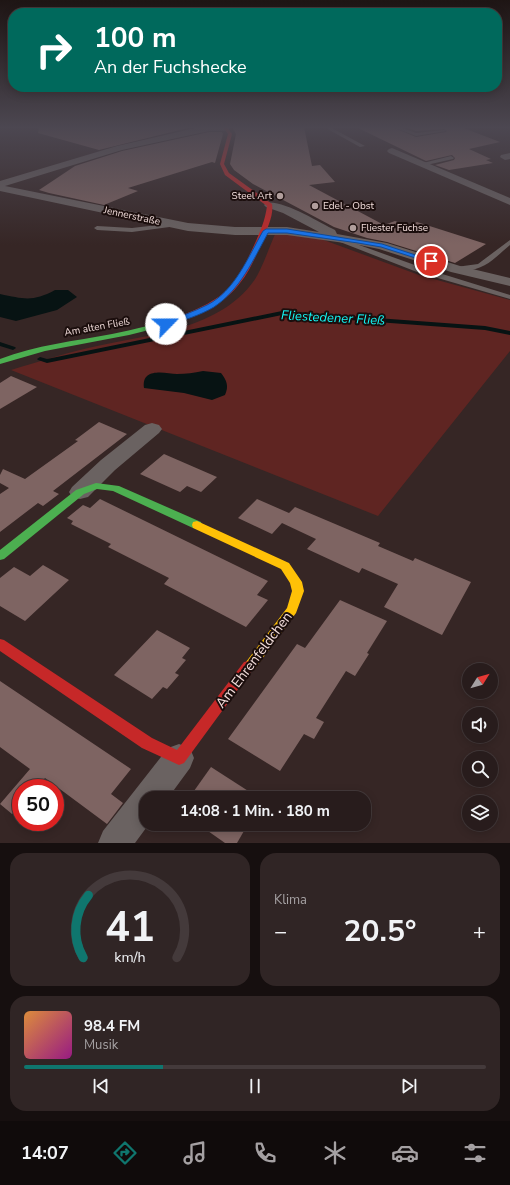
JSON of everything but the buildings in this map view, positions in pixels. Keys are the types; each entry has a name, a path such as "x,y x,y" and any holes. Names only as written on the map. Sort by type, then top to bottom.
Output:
{"main road":[{"path":"223,166 227,174 270,205"},
{"name":"Am alten Fließ","path":"1,360 60,344 122,334 166,324 211,306 232,288 242,274 266,231 269,220 270,205"},
{"name":"Am Ehrenfeldchen","path":"0,556 80,492 96,486 105,486 115,488 284,566 296,579 299,595 292,610 179,758"},
{"path":"0,644 147,744 179,758"}],"street":[{"path":"0,184 59,166"},
{"path":"427,166 510,202"},
{"name":"Jennerstraße","path":"0,188 188,227 235,231 287,231 382,246 456,269 510,282"},
{"path":"270,205 287,210 331,233 337,239"},
{"name":"Am Ehrenfeldchen","path":"80,492 108,465 152,429"},
{"path":"154,791 179,758"},
{"path":"115,843 139,811"}],"lane":[{"path":"97,228 132,230 175,225"},
{"path":"337,239 420,270 510,297"},
{"path":"456,269 481,266 510,242"}],"shaded area":[{"path":"276,232 321,239 419,275 510,300 510,351 378,516 11,370 90,347 143,337 184,327 222,310 239,297 256,278"},
{"path":"55,290 68,290 77,297 57,310 16,321 0,317 0,294 22,298 34,298"},
{"path":"203,371 221,373 227,384 225,395 212,400 184,393 144,388 144,381 150,374 160,372 184,374"}],"waterway":[{"name":"Fliestedener Fließ","path":"40,359 47,361 282,313 485,328 510,333"},
{"name":"Fliestedener Fließ","path":"0,344 13,348"}],"traffic: fast":[{"path":"0,362 16,356 44,349 129,333 178,320"},
{"path":"0,556 80,492 96,486 115,488 197,525"}],"traffic: slow":[{"path":"197,525 285,566 296,582 298,591 292,610 249,666"}],"traffic: jam":[{"path":"178,320 211,305 226,294 238,282 260,240 268,217 270,205 227,174 223,166"},
{"path":"0,644 147,743 179,758 249,666"}],"place":[{"name":"Steel Art","path":"280,196"},
{"name":"Edel - Obst","path":"315,206"},
{"name":"Fliester Füchse","path":"353,228"}],"route":[{"path":"166,324 211,306 232,288 242,274 266,231 287,231 358,241 382,246 431,261"}]}
